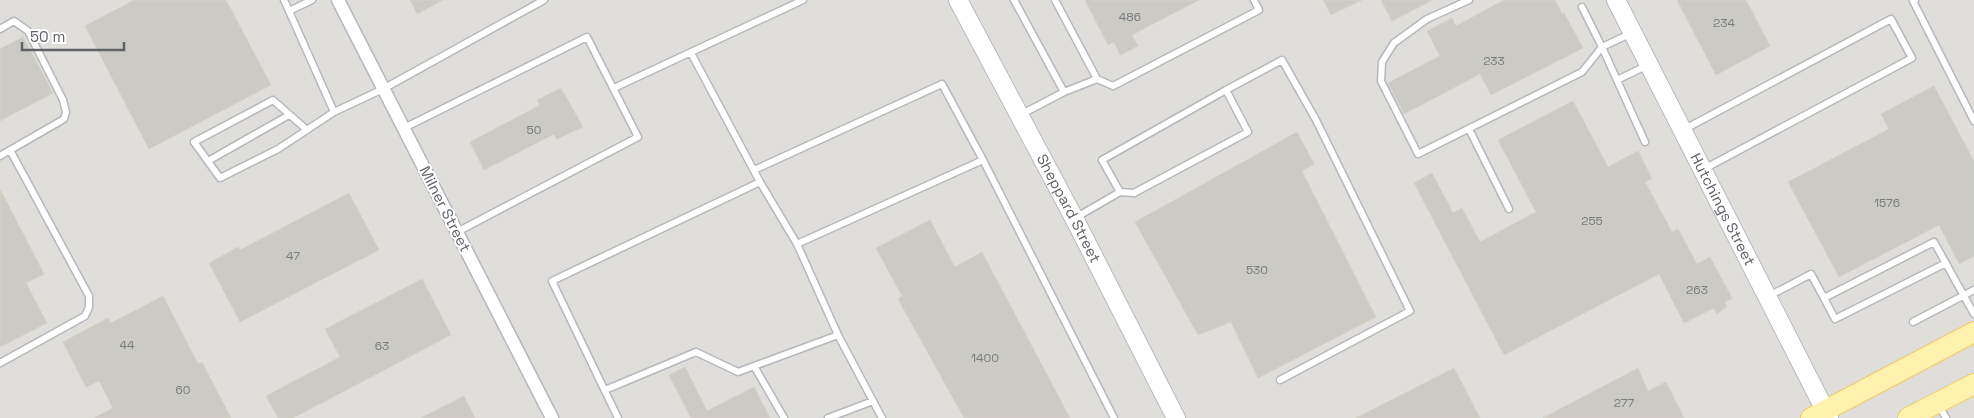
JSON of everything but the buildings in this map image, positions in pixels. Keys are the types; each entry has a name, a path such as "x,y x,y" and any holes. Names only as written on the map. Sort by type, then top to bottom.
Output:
{"main road":[{"path":"1822,415 1974,332"},
{"path":"1908,418 1942,410 1974,384"}],"street":[{"name":"Milner Street","path":"338,0 552,418"},
{"name":"Sheppard Street","path":"958,0 1018,116 1074,218 1176,418"},
{"name":"Hutchings Street","path":"1616,0 1768,296 1822,415"}],"lane":[{"path":"284,0 334,112"},
{"path":"290,11 312,0"},
{"path":"307,130 273,100 194,142 220,178 278,149 307,130 334,112 383,89 544,0"},
{"path":"614,88 803,0"},
{"path":"1014,0 1064,92"},
{"path":"1055,0 1097,79 1113,86 1259,10 1254,0"},
{"path":"1469,0 1427,19 1394,42 1382,62 1381,81 1418,154 1582,72 1602,48 1633,32"},
{"path":"1915,0 1913,1 1974,121"},
{"path":"1582,7 1646,142"},
{"path":"1683,130 1891,19 1912,58 1703,170"},
{"path":"0,29 14,21 28,32 63,100 66,112 64,119 0,156"},
{"path":"404,128 587,37 614,88 638,137 457,232"},
{"path":"691,53 760,182 797,244 838,335 882,418"},
{"path":"1120,192 1102,160 1282,60 1316,120 1410,311 1280,380"},
{"path":"1617,80 1650,65"},
{"path":"1018,116 1064,92 1097,79"},
{"path":"754,170 942,84 1114,418"},
{"path":"1074,218 1120,192 1134,193 1248,132 1226,90"},
{"path":"208,161 289,115"},
{"path":"1469,129 1509,209"},
{"path":"0,363 85,316 90,302 89,296 10,150"},
{"path":"797,244 982,160"},
{"path":"618,418 552,281 760,182"},
{"path":"1824,298 1934,242 1974,314"},
{"path":"1768,296 1811,274 1835,319 1946,263"},
{"path":"1913,322 1974,290"},
{"path":"605,390 696,352 738,372 838,335"},
{"path":"754,366 784,418"},
{"path":"828,418 873,401"}],"shaded area":[{"path":"0,0 1974,0 1974,418 0,418"}]}
